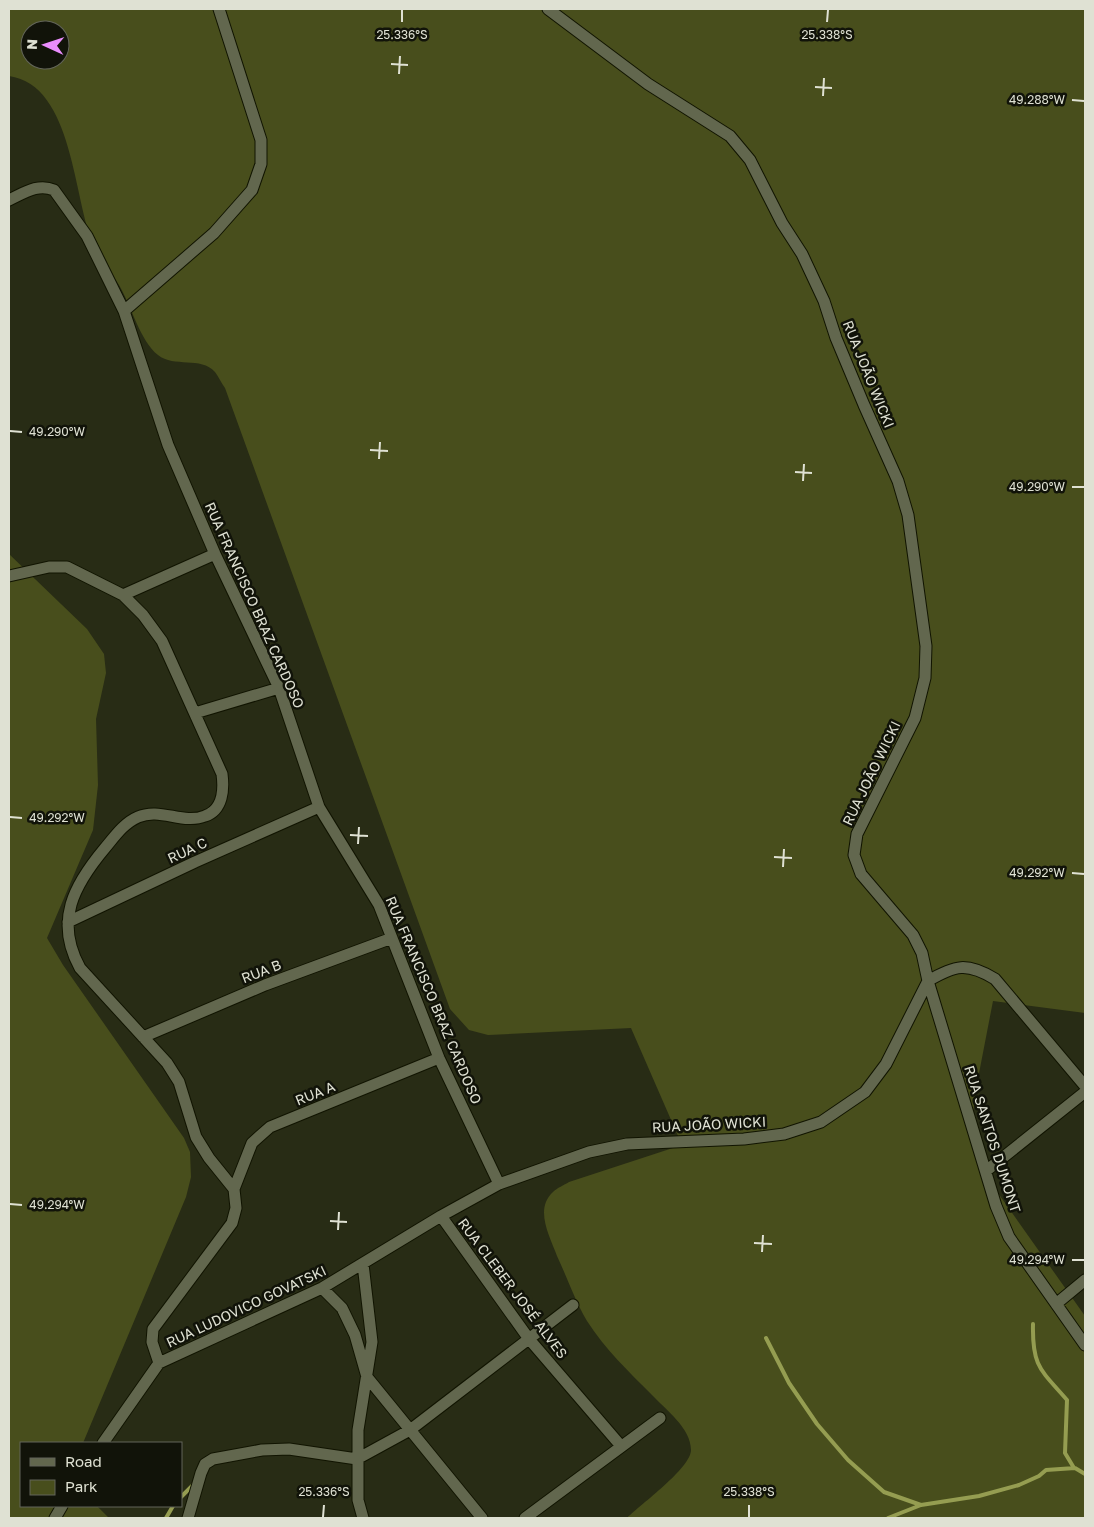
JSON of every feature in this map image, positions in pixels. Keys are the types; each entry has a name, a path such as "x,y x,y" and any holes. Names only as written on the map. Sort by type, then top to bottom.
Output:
{"street":[{"path":"124,311 214,233 252,190 262,164 261,140 219,9"},
{"name":"RUA JOÃO WICKI","path":"363,1264 441,1216 499,1184 590,1152 627,1144 744,1139 784,1134 821,1122 865,1092 886,1064 928,981 922,953 913,935 861,874 854,855 857,834 915,718 925,678 926,646 908,515 898,481 836,338 824,301 806,262 782,223 750,160 730,136 648,84 548,9"},
{"name":"RUA FRANCISCO BRAZ CARDOSO","path":"9,200 38,187 46,186 54,190 87,236 124,311 168,445 215,554 279,688 319,807 379,905 439,1058 499,1184"},
{"path":"123,595 215,554"},
{"path":"9,576 49,566 67,567 123,595 143,615 162,641 222,774 224,791 217,806 206,816 190,818 155,812 138,817 122,827 86,871 73,897 68,922 70,950 80,968 167,1063 179,1082 196,1137 209,1158 234,1189"},
{"path":"195,712 279,688"},
{"name":"RUA C","path":"68,922 195,862 319,807"},
{"name":"RUA B","path":"142,1037 264,985 392,938"},
{"path":"928,981 946,970 962,966 978,968 995,979 1085,1086"},
{"name":"RUA SANTOS DUMONT","path":"928,981 996,1206 1009,1237 1085,1345"},
{"name":"RUA A","path":"234,1189 252,1143 270,1127 439,1058"},
{"path":"986,1171 1085,1092"},
{"name":"RUA LUDOVICO GOVATSKI","path":"234,1189 236,1208 232,1222 153,1328 152,1342 159,1363 322,1288 363,1264"},
{"name":"RUA CLEBER JOSÉ ALVES","path":"441,1216 529,1339 621,1446"},
{"path":"363,1264 372,1342 367,1377 359,1411 358,1500 363,1518"},
{"path":"1056,1304 1085,1280"},
{"path":"322,1288 342,1308 355,1334 367,1377 482,1518"},
{"path":"188,1518 201,1473 205,1464 213,1459 262,1450 289,1449 357,1459 410,1430 573,1305"},
{"path":"104,1442 159,1363"},
{"path":"525,1518 660,1418"},
{"path":"55,1518 61,1507"}],"green space":[{"path":"9,9 1085,9 1085,1013 993,1001 975,1094 971,1138 993,1186 1085,1316 1085,1518 627,1518 664,1486 683,1466 689,1458 690,1442 677,1420 618,1360 587,1321 551,1240 545,1223 545,1206 547,1199 553,1192 569,1182 682,1145 631,1028 488,1035 469,1030 450,1009 225,388 215,372 209,367 202,364 164,359 146,341 119,285 94,247 87,227 68,147 59,122 47,100 30,84 9,76"},
{"path":"9,554 87,629 104,654 106,673 96,719 98,785 93,830 47,938 63,965 184,1138 190,1152 191,1177 186,1197 83,1442 20,1442 20,1507 98,1507 109,1518 9,1518"}],"waterway":[{"path":"1033,1324 1036,1359 1051,1382 1067,1400 1065,1453 1074,1468"},
{"path":"766,1338 789,1383 817,1424 848,1460 884,1492 921,1505"},
{"path":"888,1518 921,1505 979,1496 1019,1485 1039,1476 1046,1470 1075,1468 1085,1474"},
{"path":"182,1496 194,1484"},
{"path":"166,1518 172,1507"}]}
